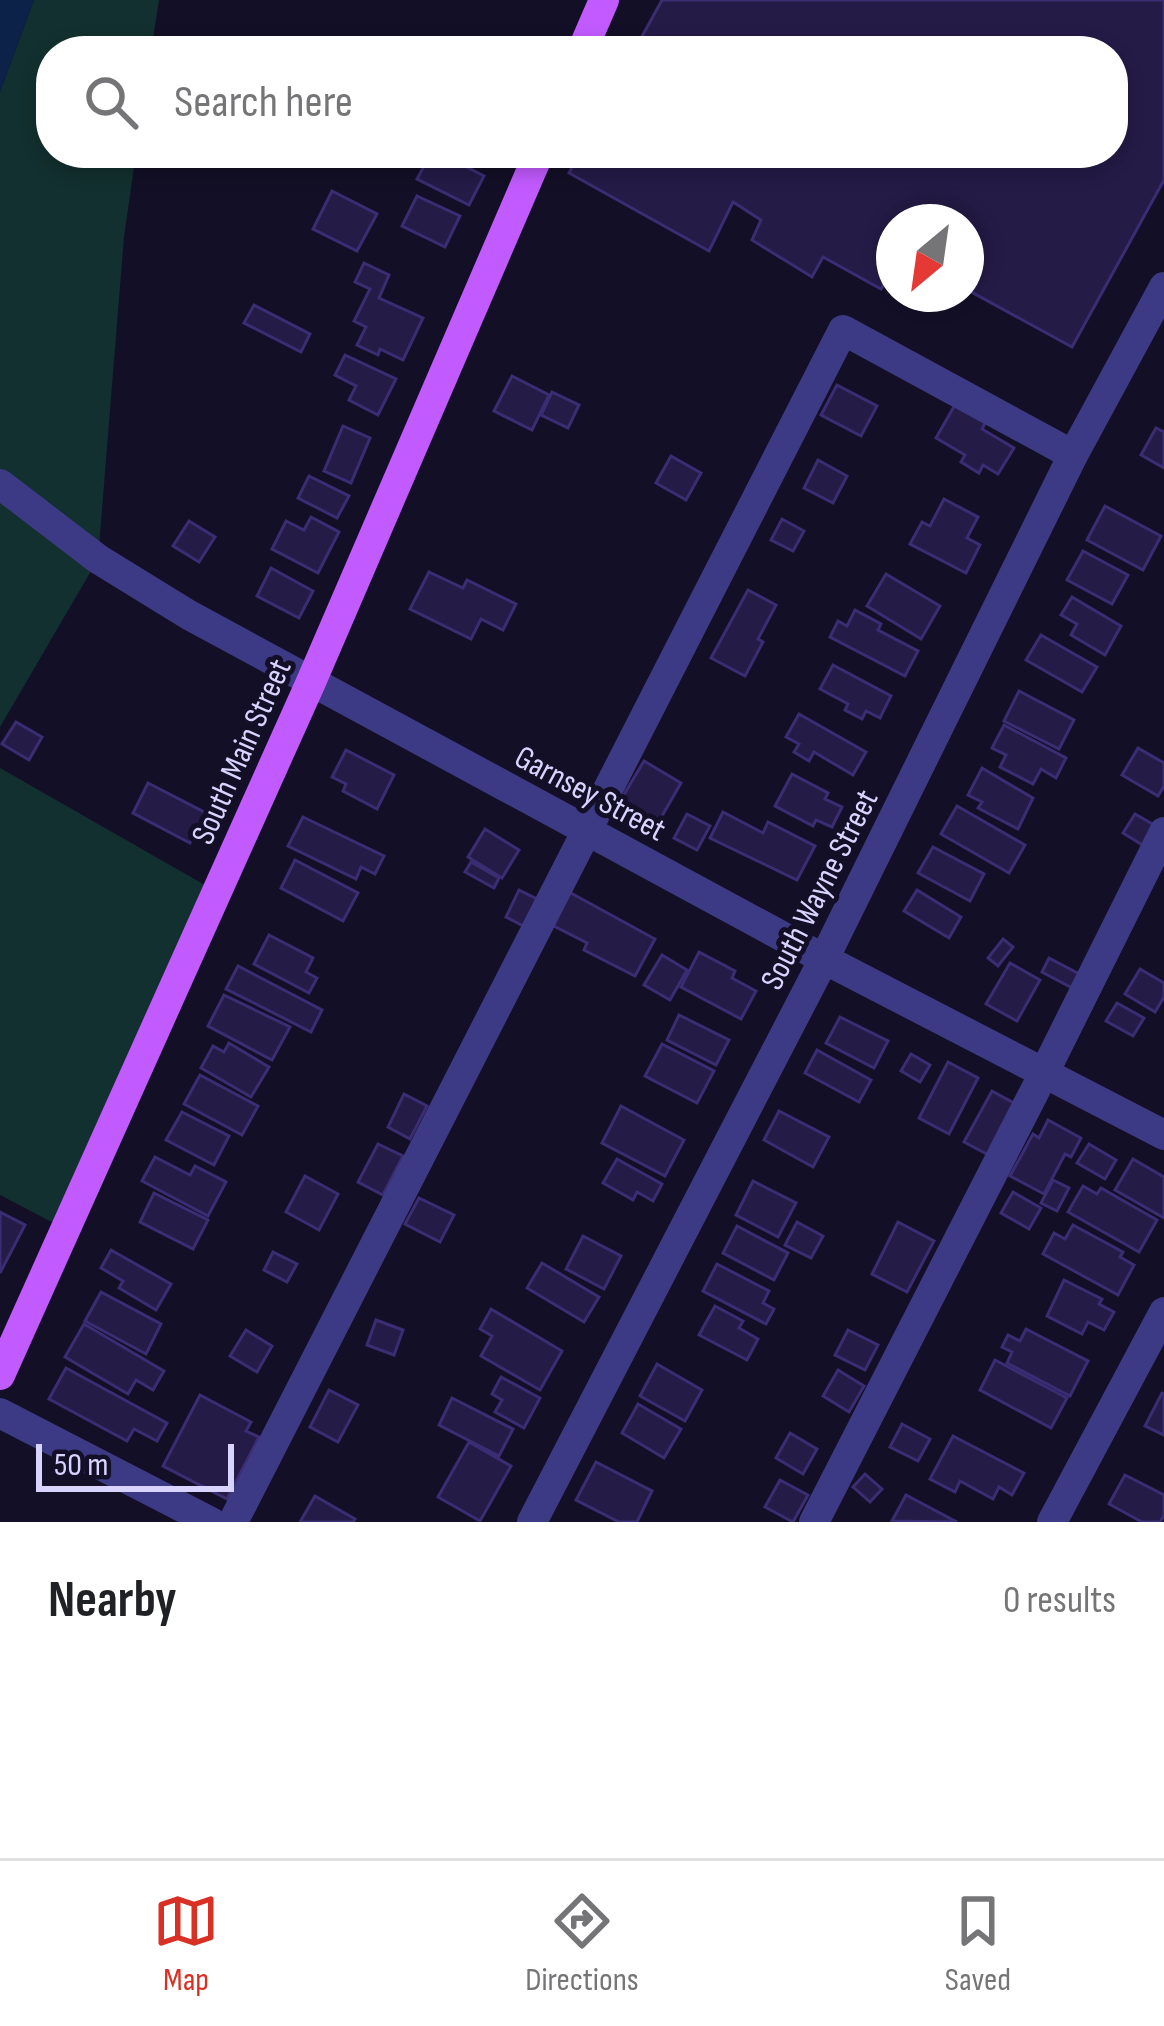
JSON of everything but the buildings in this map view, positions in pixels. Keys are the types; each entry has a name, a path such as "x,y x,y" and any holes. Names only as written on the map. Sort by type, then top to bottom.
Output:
{"main road":[{"path":"588,36 604,0"},
{"name":"South Main Street","path":"0,1376 311,682 532,168"}],"street":[{"name":"South Wayne Street","path":"532,1522 824,959 1073,455 1164,287"},
{"path":"232,1522 843,330 1073,455"},
{"name":"Garnsey Street","path":"0,484 98,559 189,616 824,959 1164,1135"},
{"path":"814,1522 1164,832"},
{"path":"1052,1522 1164,1312"},
{"path":"0,1413 211,1522"}],"green space":[{"path":"34,0 159,0 153,36 36,36 36,168 134,168 98,559 0,727 0,92"},
{"path":"0,768 217,892 65,1229 0,1195"}],"water":[{"path":"0,0 34,0 0,92"}]}
